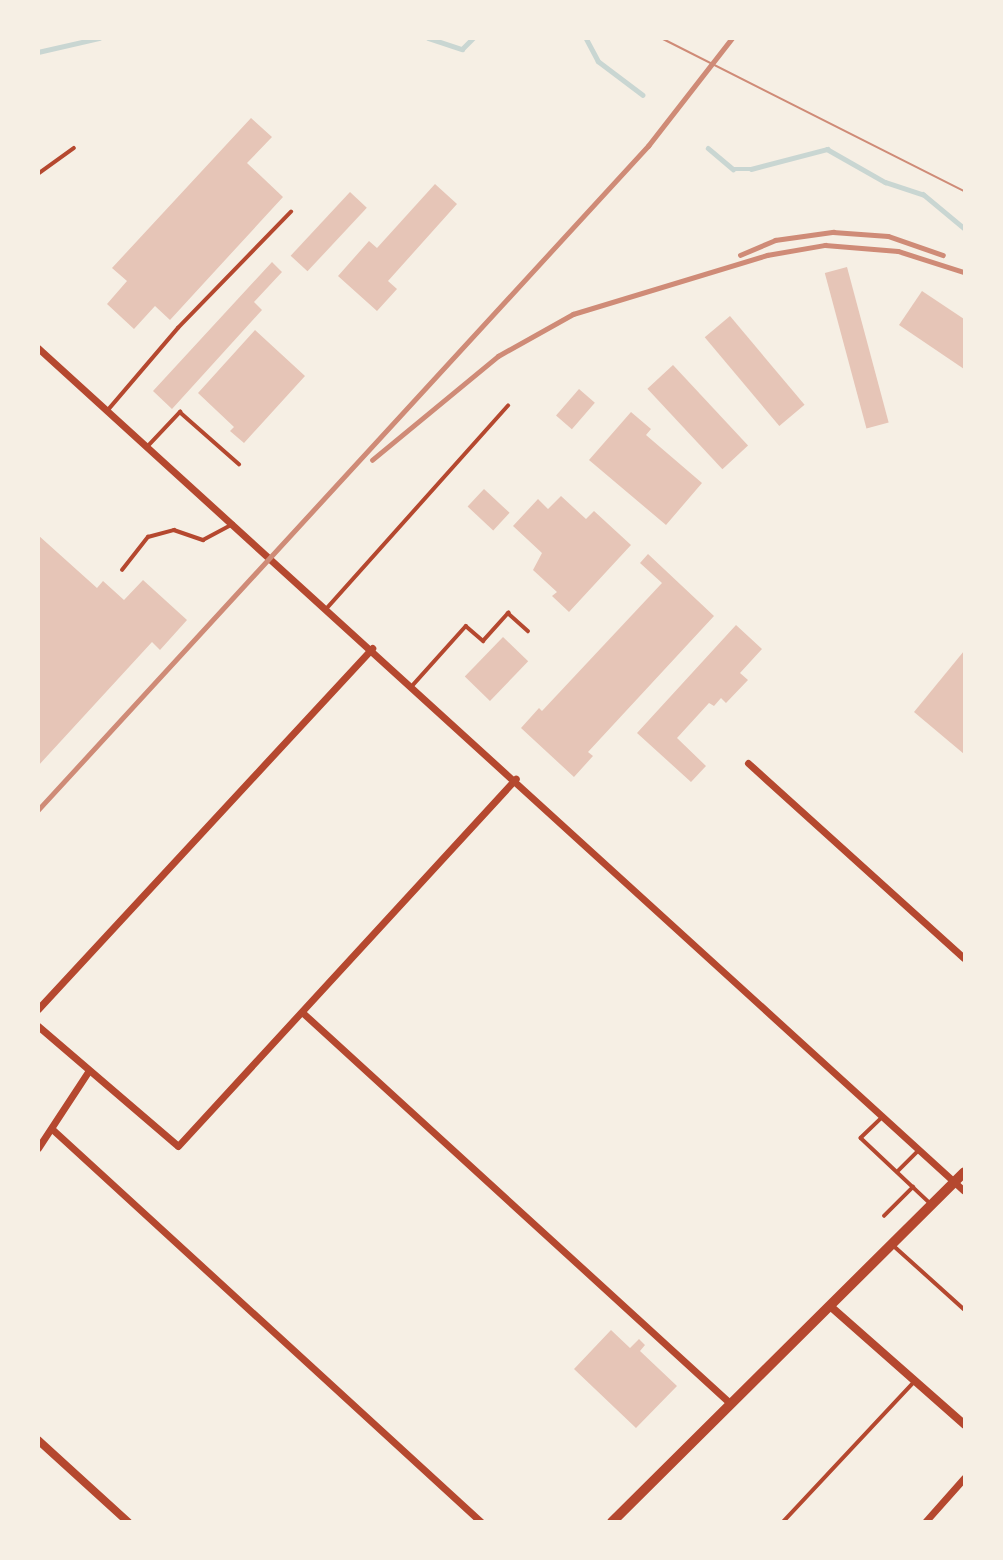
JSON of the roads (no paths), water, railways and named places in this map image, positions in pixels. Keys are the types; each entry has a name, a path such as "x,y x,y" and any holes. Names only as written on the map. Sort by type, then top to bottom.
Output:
{"main road":[{"path":"612,1521 964,1173"}],"street":[{"path":"38,348 328,607 964,1191"},
{"path":"38,1009 372,648"},
{"path":"748,763 964,958"},
{"path":"38,1026 88,1072 178,1146 304,1014 516,779"},
{"path":"304,1014 731,1404"},
{"path":"38,1148 88,1072"},
{"path":"52,1129 481,1521"},
{"path":"830,1306 964,1424"},
{"path":"38,1440 128,1521"},
{"path":"925,1521 964,1478"}],"lane":[{"path":"38,174 74,148"},
{"path":"108,410 178,328 291,212"},
{"path":"328,607 508,407"},
{"path":"148,446 180,412 239,464"},
{"path":"122,570 148,537 174,530 203,540 235,523"},
{"path":"413,685 466,626 483,641 508,613 528,631"},
{"path":"883,1116 861,1138 932,1205"},
{"path":"897,1172 920,1150"},
{"path":"884,1216 912,1187"},
{"path":"892,1244 964,1309"},
{"path":"783,1521 915,1381"}],"waterway":[{"path":"38,52 99,38"},
{"path":"428,38 462,49 473,38"},
{"path":"586,38 598,61 643,95"},
{"path":"708,148 733,169 751,169 827,149 885,182 923,194 964,228"}],"tram line":[{"path":"661,38 964,191"}],"railway":[{"path":"38,810 648,146 732,38"},
{"path":"740,255 775,240 833,232 888,236 943,255"},
{"path":"372,460 498,356 573,314 767,255 825,245 898,251 964,272"}]}
